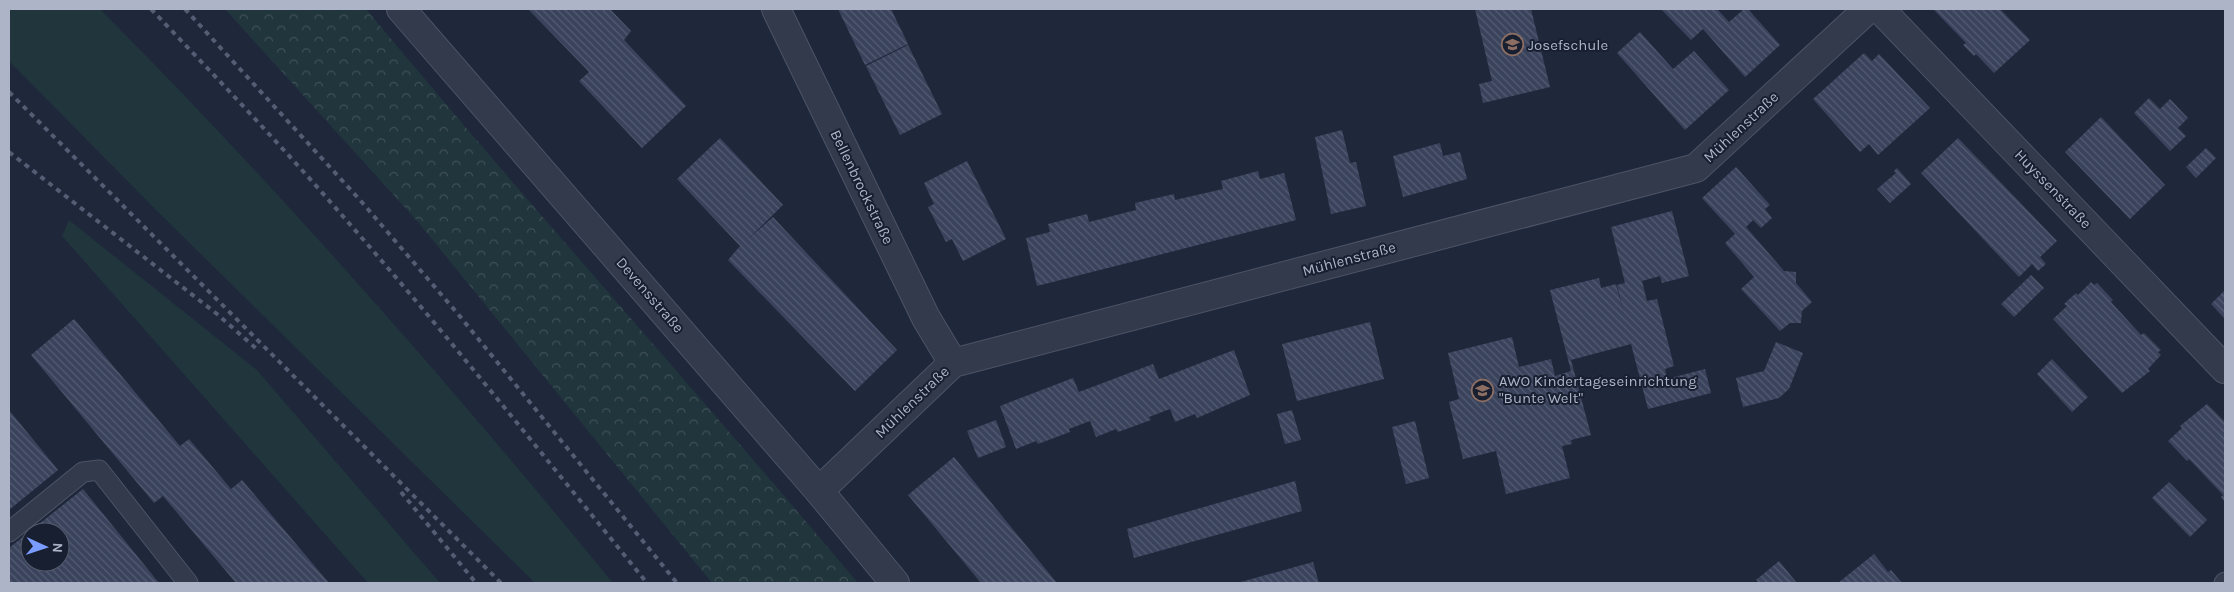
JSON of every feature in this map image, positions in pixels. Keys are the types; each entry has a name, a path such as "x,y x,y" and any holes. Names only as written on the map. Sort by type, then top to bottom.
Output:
{"street":[{"name":"Devensstraße","path":"401,9 819,491 895,583"},
{"name":"Bellenbrockstraße","path":"776,9 926,318 953,363"},
{"name":"Mühlenstraße","path":"819,491 953,363 1696,168 1868,9"},
{"name":"Huyssenstraße","path":"1880,9 2225,369"}],"lane":[{"path":"9,532 83,472 99,470 188,583"}],"green space":[{"path":"9,9 100,9 234,147 299,218 490,435 613,583 535,583 158,212 9,61"},
{"path":"225,9 366,9 858,583 712,583 418,222"},
{"path":"69,220 257,370 440,583 368,583 62,236"}],"building":[{"path":"528,9 610,9 631,31 624,40 686,106 642,148 579,81 589,72"},
{"path":"838,9 891,9 908,44 865,65"},
{"name":"Josefschule","path":"1475,9 1531,9 1550,87 1483,103 1479,84 1492,81"},
{"path":"1661,9 1717,9 1729,22 1744,9 1748,9 1780,45 1745,77 1703,29 1691,40"},
{"path":"1933,9 2000,9 2030,40 1994,73 1976,54 1974,56 1963,45 1966,43"},
{"path":"1640,32 1673,69 1694,51 1729,90 1685,130 1617,53"},
{"path":"908,45 942,114 900,135 866,66"},
{"path":"1864,53 1872,61 1879,54 1930,108 1878,155 1869,144 1860,152 1813,99"},
{"path":"2149,98 2160,109 2170,99 2188,118 2178,128 2186,136 2170,151 2134,113"},
{"path":"2101,117 2165,185 2130,219 2065,152"},
{"path":"1342,130 1350,163 1356,162 1366,206 1331,214 1315,137"},
{"path":"720,138 783,205 748,239 773,217 897,350 855,391 728,260 740,246 677,179"},
{"path":"1958,138 2057,241 2040,257 2046,264 2038,271 2032,264 2019,277 1921,173"},
{"path":"1440,143 1443,156 1460,152 1467,179 1403,197 1393,156"},
{"path":"2206,148 2216,158 2196,178 2186,167"},
{"path":"967,161 1006,239 963,261 952,239 946,242 928,207 934,204 924,183"},
{"path":"1736,167 1770,205 1765,209 1772,218 1761,228 1753,220 1746,227 1784,271 1796,272 1796,283 1812,302 1802,311 1801,323 1790,323 1780,331 1741,289 1754,277 1725,243 1735,234 1702,198"},
{"path":"1897,168 1911,184 1890,203 1877,189 1896,173 1894,171"},
{"path":"1258,171 1260,179 1284,173 1296,220 1037,286 1026,238 1050,232 1048,224 1087,214 1089,222 1136,210 1135,203 1174,194 1175,200 1223,189 1221,181"},
{"path":"1672,211 1689,276 1662,283 1660,276 1642,281 1647,301 1657,299 1674,366 1665,369 1667,379 1705,369 1711,393 1648,409 1631,344 1571,360 1591,435 1571,440 1572,444 1562,446 1570,478 1506,494 1496,451 1463,459 1449,402 1459,399 1448,353 1512,337 1519,367 1551,359 1555,376 1571,371 1550,290 1599,278 1601,288 1616,284 1624,314 1617,285 1625,283 1611,227"},
{"path":"2031,275 2044,288 2014,317 2001,304"},
{"path":"2091,282 2094,285 2097,283 2113,300 2111,302 2141,335 2144,333 2161,350 2158,352 2161,355 2148,369 2150,371 2122,393 2053,319 2067,306 2064,304 2076,293 2078,295"},
{"path":"2225,290 2225,319 2211,304"},
{"path":"74,319 180,446 189,439 231,489 242,480 329,583 236,583 163,496 154,503 31,355"},
{"path":"1370,322 1384,379 1297,401 1282,344"},
{"path":"1776,342 1803,353 1789,389 1779,398 1743,407 1736,378 1764,371"},
{"path":"1234,350 1250,395 1197,418 1195,414 1175,422 1170,409 1149,417 1151,420 1118,432 1116,429 1096,437 1090,421 1069,429 1070,432 1038,444 1036,441 1016,449 1000,406 1073,378 1079,392 1153,364 1159,379"},
{"path":"2052,359 2088,397 2072,412 2037,374"},
{"path":"2207,404 2225,422 2225,502 2221,497 2223,495 2189,459 2187,461 2168,441 2182,428 2180,426"},
{"path":"9,410 58,470 9,510"},
{"path":"1292,410 1301,440 1285,444 1277,414"},
{"path":"996,420 1006,447 978,458 967,431"},
{"path":"1415,421 1429,478 1406,484 1392,427"},
{"path":"954,457 1057,583 981,583 908,495"},
{"path":"1295,481 1302,511 1134,558 1127,529"},
{"path":"2169,482 2207,520 2190,537 2152,498"},
{"path":"83,489 159,583 9,583 9,548 20,539 20,572 70,572 70,522 42,522"},
{"path":"1874,554 1888,572 1891,570 1902,583 1838,583"},
{"path":"1779,561 1797,583 1759,583 1756,580"},
{"path":"1313,562 1319,583 1237,583"}],"railway":[{"path":"151,9 270,135 379,258 495,396 647,583"},
{"path":"185,9 360,200 458,314 677,583"},
{"path":"9,92 501,583"},
{"path":"9,152 217,314 259,351"},
{"path":"401,492 476,583"}],"place":[{"name":"Josefschule","path":"1512,45"},
{"name":"AWO Kindertageseinrichtung \"Bunte Welt\"","path":"1483,390"}]}
